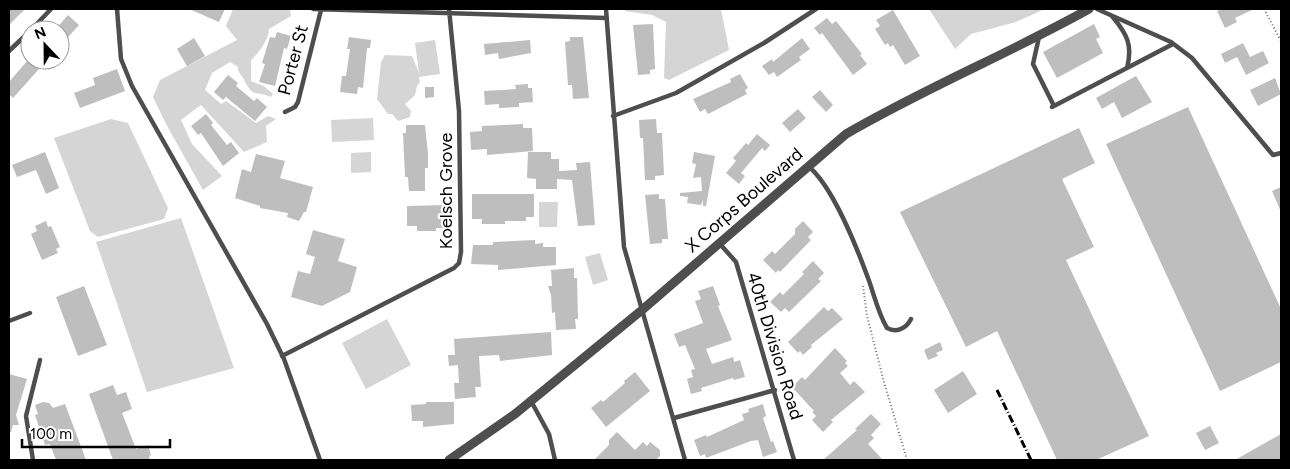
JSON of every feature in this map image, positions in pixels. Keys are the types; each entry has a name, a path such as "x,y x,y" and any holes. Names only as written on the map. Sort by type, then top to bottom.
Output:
{"street":[{"name":"X Corps Boulevard","path":"449,460 459,456 531,401 642,310 846,134 878,115 1039,37 1089,9"}],"lane":[{"path":"40,20 50,9"},
{"path":"117,9 121,59 132,86 267,324 282,356 320,460"},
{"path":"313,9 449,10 606,18"},
{"path":"606,9 624,247 685,460"},
{"path":"613,116 676,93 764,43 816,9"},
{"path":"1097,9 1173,44 1192,58 1273,155 1281,153"},
{"name":"Porter St","path":"285,112 295,107 298,102 321,10"},
{"name":"Koelsch Grove","path":"282,356 454,268 459,263 461,252 459,111 449,10"},
{"path":"1111,15 1129,40 1130,51 1127,68"},
{"path":"1039,37 1033,64 1053,106 1173,44"},
{"path":"9,51 20,41"},
{"path":"807,166 820,177 831,196 865,272 887,328 892,331 898,330 908,324 911,319"},
{"name":"40th Division Road","path":"720,244 736,262 794,460"},
{"path":"9,321 30,313"},
{"path":"33,460 26,416 40,360"},
{"path":"674,418 775,390"},
{"path":"531,401 549,434 555,460"}],"path":[{"path":"1264,9 1281,41"},
{"path":"865,272 862,290 867,316 907,460"}],"shaded area":[{"path":"233,9 290,9 291,16 269,29 263,46 251,60 251,81 264,86 273,94 271,97 252,92 239,73 238,67 230,62 212,73 205,90 221,104 226,101 256,123 268,116 276,119 266,126 267,142 244,152 201,105 181,120 192,144 222,176 203,190 153,97 160,80 237,40 226,26"},
{"path":"625,9 721,9 729,50 669,80 664,78 666,22 652,15 625,11"},
{"path":"929,9 1045,9 1016,22 971,34 955,49"},
{"path":"435,40 440,74 419,77 420,82 415,95 405,104 411,111 410,117 398,121 392,114 388,114 377,99 381,62 385,55 412,56 419,73 415,43"},
{"path":"373,118 374,140 332,142 331,120"},
{"path":"111,119 128,123 168,208 164,219 98,237 90,231 54,138"},
{"path":"371,152 371,172 351,173 351,153"},
{"path":"539,202 558,202 557,227 539,227"},
{"path":"181,218 234,368 147,392 96,242"},
{"path":"600,253 608,280 593,285 585,257"},
{"path":"387,319 411,365 366,389 342,343"}],"building":[{"path":"9,9 25,9 9,25"},
{"path":"189,9 225,9 219,22"},
{"path":"1222,9 1254,9 1235,18 1237,22 1225,28 1217,11"},
{"path":"893,10 920,56 905,65 893,45 890,47 888,43 885,45 875,29 880,26 876,20"},
{"path":"68,15 79,25 70,35 70,20 64,20"},
{"path":"827,18 832,24 836,21 862,54 860,55 867,64 853,75 822,33 820,35 814,28"},
{"path":"653,24 655,69 650,70 650,74 638,75 633,25"},
{"path":"1094,24 1100,37 1096,39 1103,53 1057,78 1043,52"},
{"path":"277,32 291,36 287,49 284,48 275,86 259,82 265,64 262,63 270,37 275,38"},
{"path":"349,37 371,40 370,48 367,48 363,88 358,87 357,94 340,92 342,76 346,76 350,49 347,49"},
{"path":"570,37 583,37 589,98 573,99 572,85 568,85 565,42 570,41"},
{"path":"194,38 205,56 187,66 177,49"},
{"path":"802,38 810,49 799,57 801,60 777,77 774,72 769,75 762,66 772,59 773,62"},
{"path":"530,40 531,53 499,59 498,53 485,55 484,44"},
{"path":"1243,43 1250,57 1263,51 1269,63 1246,75 1237,57 1225,63 1221,54"},
{"path":"20,69 38,70 13,98 9,94 9,82"},
{"path":"117,69 125,91 80,108 74,93 95,85 93,78"},
{"path":"740,74 748,88 745,90 747,94 708,114 705,109 700,112 693,99 731,82 730,79"},
{"path":"228,75 238,83 236,86 254,101 257,98 267,107 255,121 226,97 223,100 214,92"},
{"path":"1136,76 1152,102 1122,118 1114,102 1102,109 1096,98"},
{"path":"1275,78 1281,94 1258,106 1250,90"},
{"path":"528,84 528,88 532,88 533,102 519,103 519,107 499,108 499,104 485,105 484,91 516,89 515,85"},
{"path":"425,87 434,87 434,97 425,98"},
{"path":"820,90 833,105 826,112 812,97"},
{"path":"1188,107 1281,309 1281,362 1220,391 1106,144"},
{"path":"798,109 806,118 790,132 782,123"},
{"path":"206,114 213,123 211,125 227,145 231,142 239,153 223,166 201,133 198,135 191,126"},
{"path":"656,119 657,133 662,133 664,175 655,176 655,180 645,180 643,138 640,138 639,120"},
{"path":"523,124 523,128 532,128 533,151 487,155 487,149 471,150 470,132 482,131 482,126"},
{"path":"406,125 425,125 428,168 425,168 425,191 409,191 408,177 405,177 403,133 406,133"},
{"path":"1079,128 1095,163 1062,179 1094,247 1066,260 1149,436 1096,460 1057,460 997,331 966,347 900,212"},
{"path":"757,134 770,145 765,151 762,148 741,173 745,176 739,184 726,173 736,161 733,158"},
{"path":"45,152 59,188 46,194 36,170 17,177 12,165"},
{"path":"528,152 551,152 551,159 559,159 559,171 577,170 576,163 590,162 595,225 578,226 572,180 557,179 557,189 536,189 536,179 527,178"},
{"path":"694,152 715,156 706,206 703,206 703,200 701,205 687,203 688,197 680,196 680,193 702,191 701,177 693,178 696,164 692,163"},
{"path":"256,154 285,161 280,178 313,187 306,212 304,212 299,221 287,217 288,213 260,208 260,206 235,198 242,169 251,172"},
{"path":"1281,187 1281,212 1272,191"},
{"path":"472,194 534,194 534,217 526,217 526,221 505,221 505,224 482,224 482,219 472,219"},
{"path":"659,194 659,199 665,199 668,239 662,239 662,243 650,244 645,195"},
{"path":"447,205 447,228 436,228 436,231 417,231 417,226 407,226 407,206"},
{"path":"46,221 48,227 51,226 60,247 56,249 58,253 42,260 31,234 37,231 35,226"},
{"path":"803,221 813,232 808,237 811,240 780,272 778,270 776,273 763,260 772,251 775,254 795,234 795,229"},
{"path":"313,230 345,239 338,261 357,267 350,292 322,306 291,297 298,271 310,274 315,257 306,254"},
{"path":"535,240 535,244 543,243 543,247 556,247 556,265 498,270 498,265 471,264 473,245 493,245 493,242"},
{"path":"813,261 824,273 818,279 821,281 789,312 785,308 781,312 770,302 780,292 783,295 804,274 802,272"},
{"path":"574,268 574,278 577,278 578,319 575,319 576,329 556,330 555,312 552,313 551,295 548,286 552,286 551,270"},
{"path":"84,286 107,345 78,356 56,297"},
{"path":"713,286 720,305 718,306 732,340 706,349 712,364 733,357 734,362 740,360 745,377 734,380 733,378 701,388 702,391 691,394 687,379 693,377 691,370 695,369 685,345 679,347 674,334 703,323 695,301 701,299 698,291"},
{"path":"824,307 828,311 832,308 843,319 811,345 812,347 803,355 800,351 798,353 788,342"},
{"path":"551,332 552,355 500,361 499,355 479,356 481,387 475,387 476,397 455,399 454,383 459,383 458,365 449,366 448,355 455,355 454,339"},
{"path":"940,342 943,350 936,353 938,356 928,360 924,350"},
{"path":"835,348 847,361 845,363 848,366 840,373 850,385 854,381 865,392 831,420 833,422 823,432 812,420 816,416 812,412 814,411 792,387 802,377 805,380"},
{"path":"963,371 977,394 948,413 934,390"},
{"path":"635,372 650,391 606,427 591,408 601,400 603,402"},
{"path":"9,374 27,379 16,415 19,425 13,425 11,432 9,432"},
{"path":"113,385 117,395 126,392 132,409 122,413 136,449 148,445 151,455 149,456 150,460 113,460 89,394"},
{"path":"43,402 49,403 53,408 65,404 86,460 56,460 50,444 45,445 35,415 38,414 35,405"},
{"path":"426,402 454,402 454,424 423,427 423,421 412,421 411,405 426,404"},
{"path":"763,404 766,416 763,418 771,442 773,441 777,452 763,457 758,440 706,458 705,454 700,456 694,440 706,435 707,437 744,420 742,414 749,412 748,409"},
{"path":"871,414 881,424 871,435 874,438 868,444 883,460 823,460 857,430 855,429"},
{"path":"1210,426 1219,443 1205,450 1196,433"},
{"path":"617,432 635,450 643,442 647,446 650,442 660,450 660,456 656,460 594,460 609,445 609,440"},
{"path":"1281,434 1281,460 1235,460"}],"railway":[{"path":"997,390 1031,460"}]}
